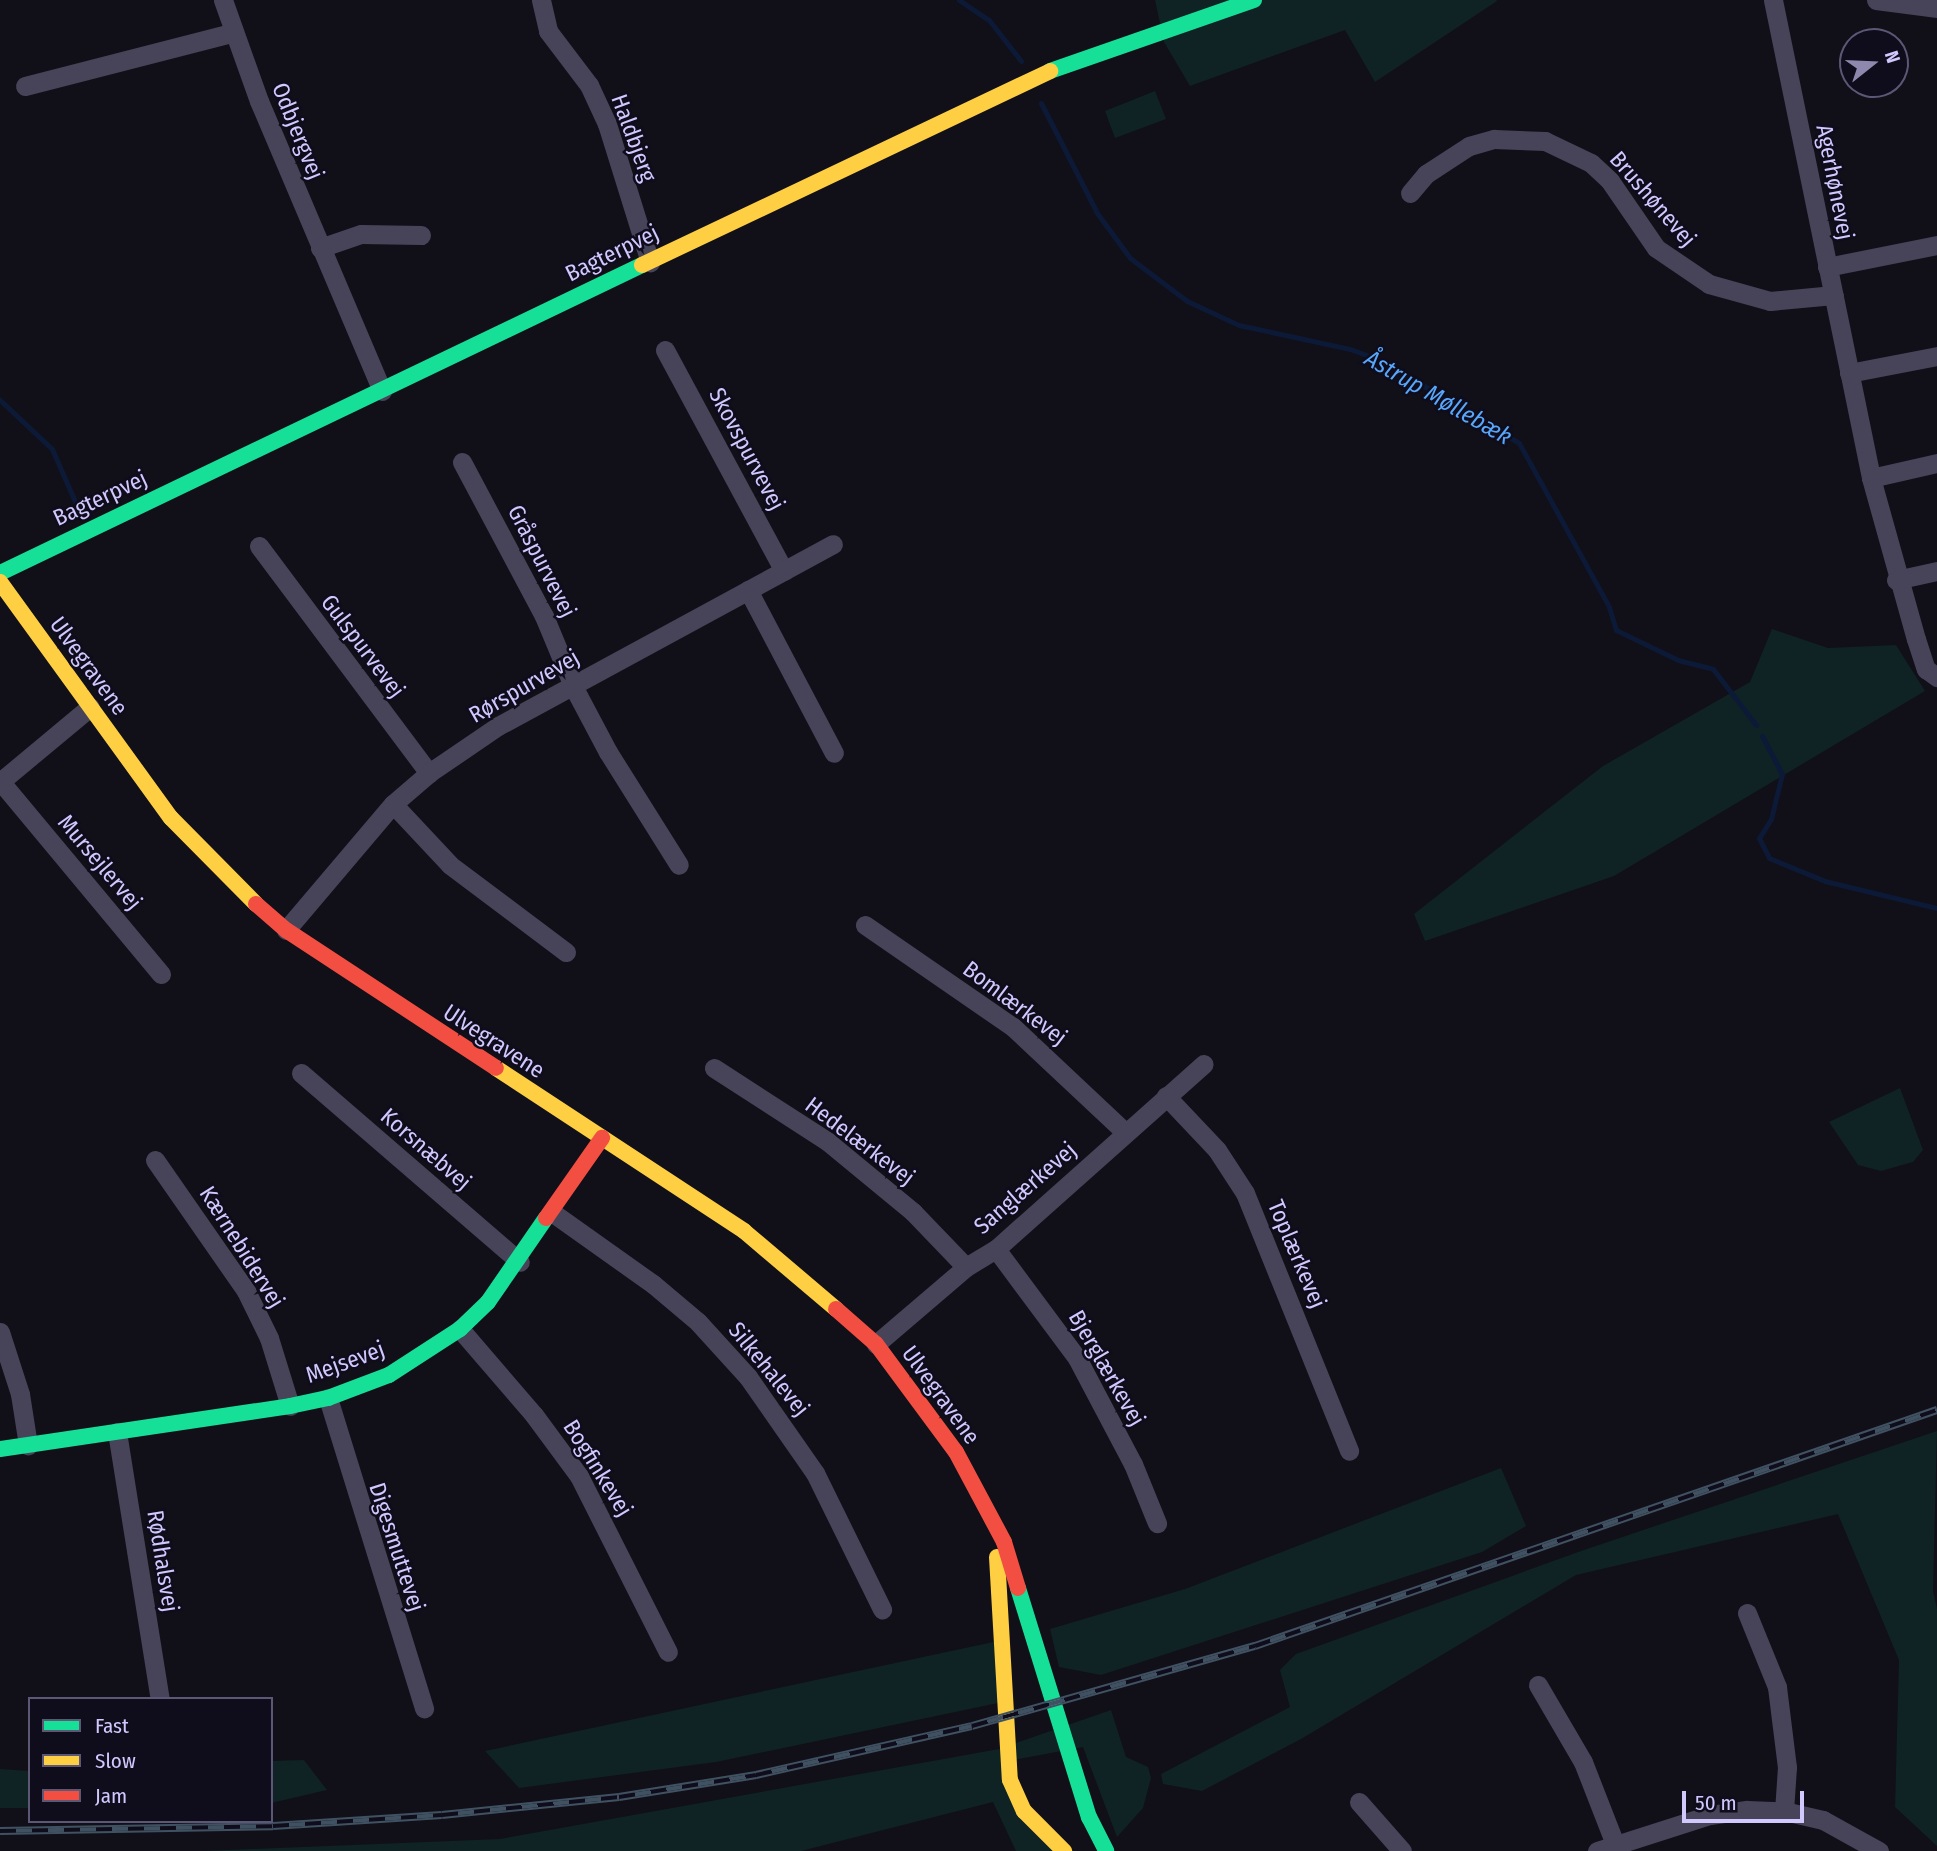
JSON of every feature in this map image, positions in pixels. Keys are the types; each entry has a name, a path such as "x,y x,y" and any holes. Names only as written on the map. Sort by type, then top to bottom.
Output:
{"street":[{"name":"Odbjergvej","path":"223,0 232,33 382,391"},
{"name":"Haldbjerg","path":"541,0 548,31 589,85 607,124 650,262"},
{"name":"Bagterpvej","path":"0,573 1071,62 1254,0"},
{"name":"Agerhønevej","path":"1773,0 1871,478 1896,580 1926,669 1937,677"},
{"path":"1876,0 1937,8"},
{"path":"25,86 232,33"},
{"name":"Brushønevej","path":"1410,194 1426,174 1469,146 1494,139 1545,141 1591,163 1610,181 1656,248 1709,284 1770,301 1834,296"},
{"path":"320,248 361,234 421,235"},
{"path":"1827,267 1937,245"},
{"name":"Skovspurvevej","path":"666,350 784,571"},
{"path":"1849,373 1937,356"},
{"name":"Gråspurvevej","path":"462,461 544,616 573,686 639,805 679,864"},
{"path":"1871,478 1937,463"},
{"name":"Rørspurvevej","path":"286,930 393,804 429,773 498,726 834,544"},
{"name":"Gulspurvevej","path":"259,546 429,773"},
{"path":"1896,580 1937,571"},
{"name":"Ulvegravene","path":"0,582 171,818 223,875 286,930 744,1231 876,1344 956,1452 1004,1542 1044,1659 1089,1817 1105,1851"},
{"path":"748,590 834,753"},
{"path":"0,782 90,707"},
{"name":"Mursejlervej","path":"0,782 161,974"},
{"path":"393,804 450,865 566,951"},
{"name":"Bomlærkevej","path":"865,925 1013,1027 1125,1132"},
{"name":"Sanglærkevej","path":"876,1344 967,1267 996,1249 1204,1064"},
{"name":"Hedelærkevej","path":"713,1068 827,1141 910,1210 967,1267"},
{"name":"Korsnæbvej","path":"300,1073 520,1262"},
{"name":"Toplærkevej","path":"1166,1096 1217,1150 1245,1193 1349,1451"},
{"name":"Mejsevej","path":"0,1449 290,1406 328,1398 389,1375 460,1329 520,1262 602,1138"},
{"name":"Kærnebidervej","path":"155,1160 246,1291 269,1338 290,1406"},
{"name":"Silkehalevej","path":"553,1213 653,1284 698,1322 748,1377 815,1473 882,1609"},
{"name":"Bjerglærkevej","path":"996,1249 1077,1358 1128,1453 1157,1523"},
{"name":"Bogfinkevej","path":"460,1329 534,1415 579,1476 668,1652"},
{"path":"0,1332 20,1394 28,1445"},
{"name":"Digesmuttevej","path":"328,1398 424,1709"},
{"name":"Rødhalsvej","path":"117,1432 160,1697"},
{"name":"Ulvegravene","path":"987,1510 1003,1587 1008,1763 1024,1811 1064,1851"},
{"path":"1747,1612 1777,1687 1787,1767 1784,1811"},
{"path":"1538,1685 1583,1762 1606,1848 1710,1815 1784,1811 1823,1820 1879,1851"},
{"path":"1359,1802 1402,1851"}],"green space":[{"path":"1155,0 1497,1 1375,82 1345,30 1190,86 1164,42"},
{"path":"1155,91 1166,119 1115,138 1105,111"},
{"path":"1772,629 1828,648 1896,645 1925,691 1614,876 1425,941 1414,914 1603,766 1750,682"},
{"path":"1900,1088 1923,1150 1913,1162 1881,1171 1858,1165 1829,1122"},
{"path":"1937,1431 1933,1591 1937,1609 1937,1846 1895,1807 1899,1660 1838,1514 1576,1575 1301,1739 1202,1791 1163,1784 1161,1774 1290,1707 1280,1670 1296,1654 1581,1551"},
{"path":"1501,1468 1526,1526 1482,1552 1101,1675 1059,1667 1050,1629 1185,1589"},
{"path":"998,1641 998,1703 716,1762 519,1788 485,1751"},
{"path":"1111,1710 1126,1757 1148,1767 1151,1778 1143,1808 1117,1837 1083,1747 1002,1762 1053,1851 1016,1851 993,1802 801,1851 203,1851 500,1839 999,1749"},
{"path":"304,1760 327,1790 273,1803 273,1761"},
{"path":"0,1769 28,1771 28,1808 0,1808"}],"waterway":[{"name":"Åstrup Møllebæk","path":"959,0 989,20 1021,61"},
{"name":"Åstrup Møllebæk","path":"1041,103 1097,213 1130,258 1187,301 1239,325 1350,349 1381,360 1519,443 1609,607 1616,630 1678,660 1713,669 1756,725"},
{"path":"0,400 52,449 80,513"},
{"name":"Åstrup Møllebæk","path":"1762,736 1782,774 1771,819 1759,838 1769,858 1825,881 1937,908"}],"railway":[{"path":"0,1831 273,1826 442,1815 619,1797 756,1775 972,1726 1255,1646 1937,1410"}],"traffic: fast":[{"path":"1050,71 1254,0"},
{"path":"0,573 642,265"},
{"path":"0,1449 290,1406 328,1398 389,1375 460,1329 488,1302 546,1218"},
{"path":"1018,1588 1089,1817 1106,1851"}],"traffic: slow":[{"path":"642,265 1050,71"},
{"path":"0,582 171,818 256,904"},
{"path":"496,1068 744,1231 836,1309"},
{"path":"997,1557 1010,1780 1024,1811 1064,1851"}],"traffic: jam":[{"path":"256,904 286,930 496,1068"},
{"path":"546,1218 602,1138"},
{"path":"836,1309 876,1344 956,1452 1004,1542 1018,1588"}]}
